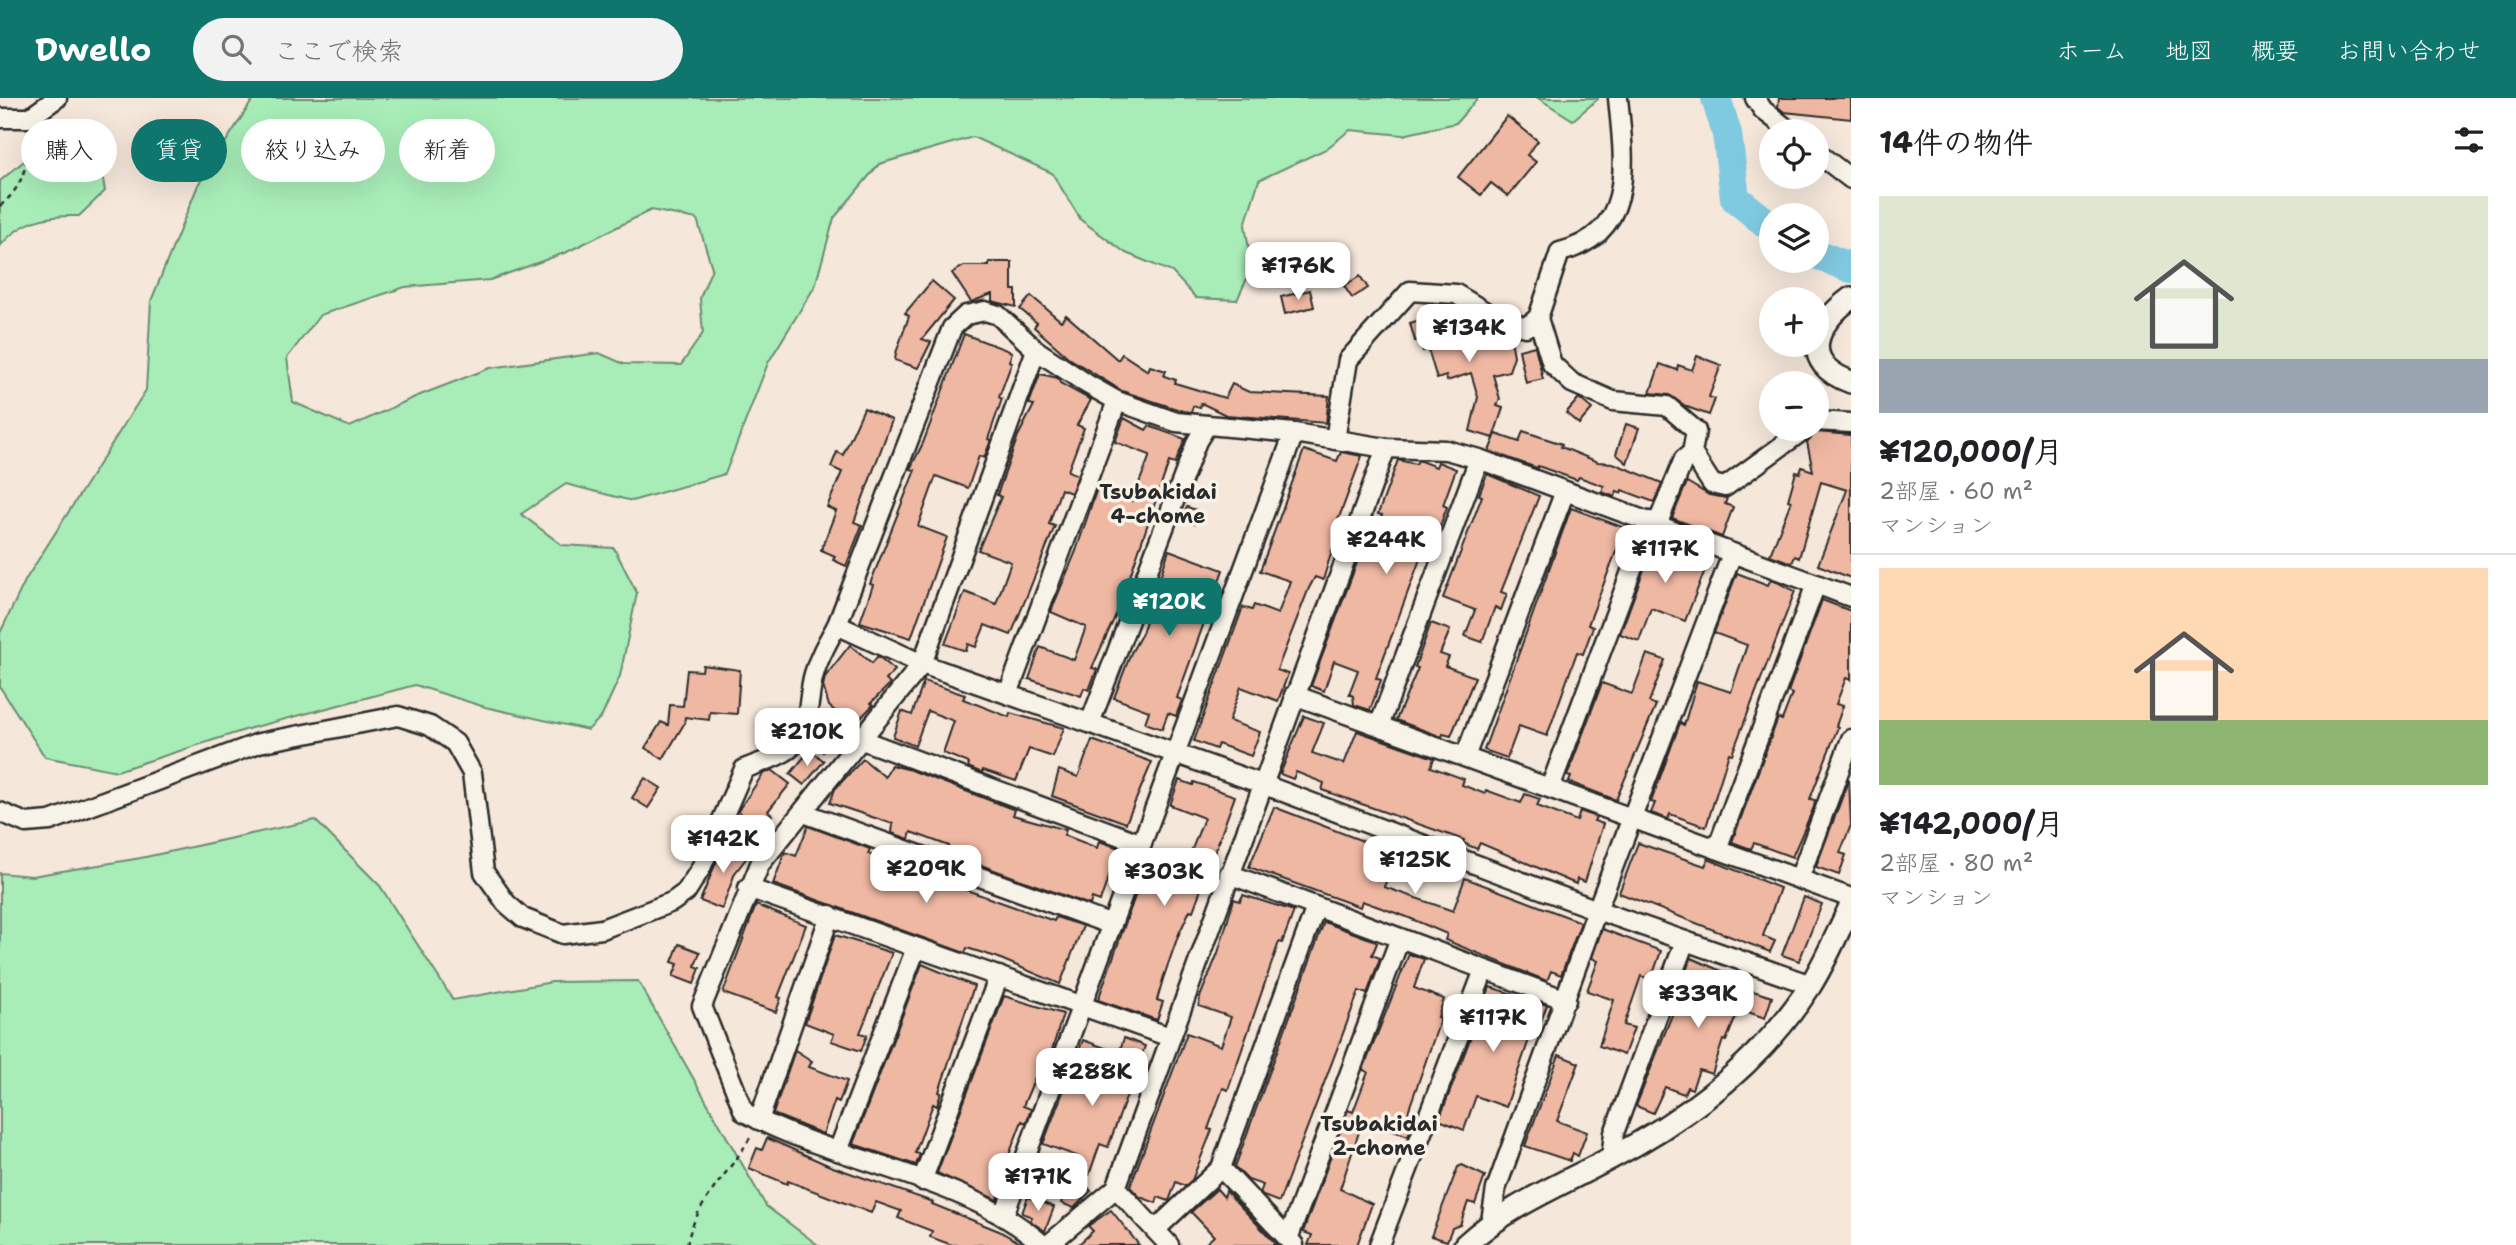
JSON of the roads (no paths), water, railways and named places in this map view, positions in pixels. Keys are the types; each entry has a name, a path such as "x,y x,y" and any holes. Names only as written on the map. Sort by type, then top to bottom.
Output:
{"street":[{"path":"0,118 29,118 57,98"},
{"path":"1550,788 1653,523 1684,459 1692,453 1696,431 1667,406 1613,401 1572,383 1552,364 1538,318 1560,252 1583,246 1616,212 1625,168 1618,98"},
{"path":"1755,98 1763,110 1775,119"},
{"path":"1829,162 1851,179"},
{"path":"1335,440 1348,360 1410,291 1457,294 1499,320 1525,327 1538,318"},
{"path":"1848,300 1829,314 1817,340 1821,358 1835,376 1851,382"},
{"path":"0,812 26,823 50,821 259,743 398,716 430,726 455,743 472,773 484,872 506,903 523,918 557,933 602,929 672,902 686,892 701,868 744,769 787,751 801,736 809,715 813,677 820,656 837,625 952,328 966,315 985,311 998,315 1036,349 1116,401 1176,422 1294,433 1385,448 1446,450 1479,459 1851,597"},
{"path":"1036,349 922,664 760,864 702,1006 744,1112 838,1152 922,1181 1004,1214 1042,1245"},
{"path":"1008,694 1116,401"},
{"path":"1829,422 1851,423"},
{"path":"1090,723 1197,441 1206,425"},
{"path":"1004,1214 1294,433"},
{"path":"1692,453 1712,484 1725,486 1788,441"},
{"path":"1048,1245 1116,1188 1385,448"},
{"path":"1379,726 1479,459"},
{"path":"1465,757 1565,491"},
{"path":"1491,1221 1496,1189 1597,910 1732,554"},
{"path":"1717,849 1816,584"},
{"path":"837,625 922,664 1262,784 1597,910 1811,985"},
{"path":"1294,695 1851,898"},
{"path":"1800,879 1851,739"},
{"path":"862,740 1142,844"},
{"path":"804,813 1112,925"},
{"path":"1229,874 1566,1000"},
{"path":"748,888 830,915 1081,1008 1170,1037"},
{"path":"1465,1245 1491,1221 1653,1136 1706,1101 1765,1044 1811,985 1851,905"},
{"path":"1155,1230 1221,1168 1316,907"},
{"path":"759,1120 830,915"},
{"path":"1221,1168 1291,1242 1400,938"},
{"path":"1611,1158 1614,1133 1685,941"},
{"path":"838,1152 916,947"},
{"path":"1379,1245 1484,970"},
{"path":"922,1181 999,976"},
{"path":"1116,1188 1169,1245"}],"waterway":[{"path":"1716,98 1727,134 1735,198 1759,217"},
{"path":"1829,259 1851,268"}],"district":[{"name":"Tsubakidai 4-chome","path":"1158,504"},
{"name":"Tsubakidai 2-chome","path":"1379,1136"}]}
